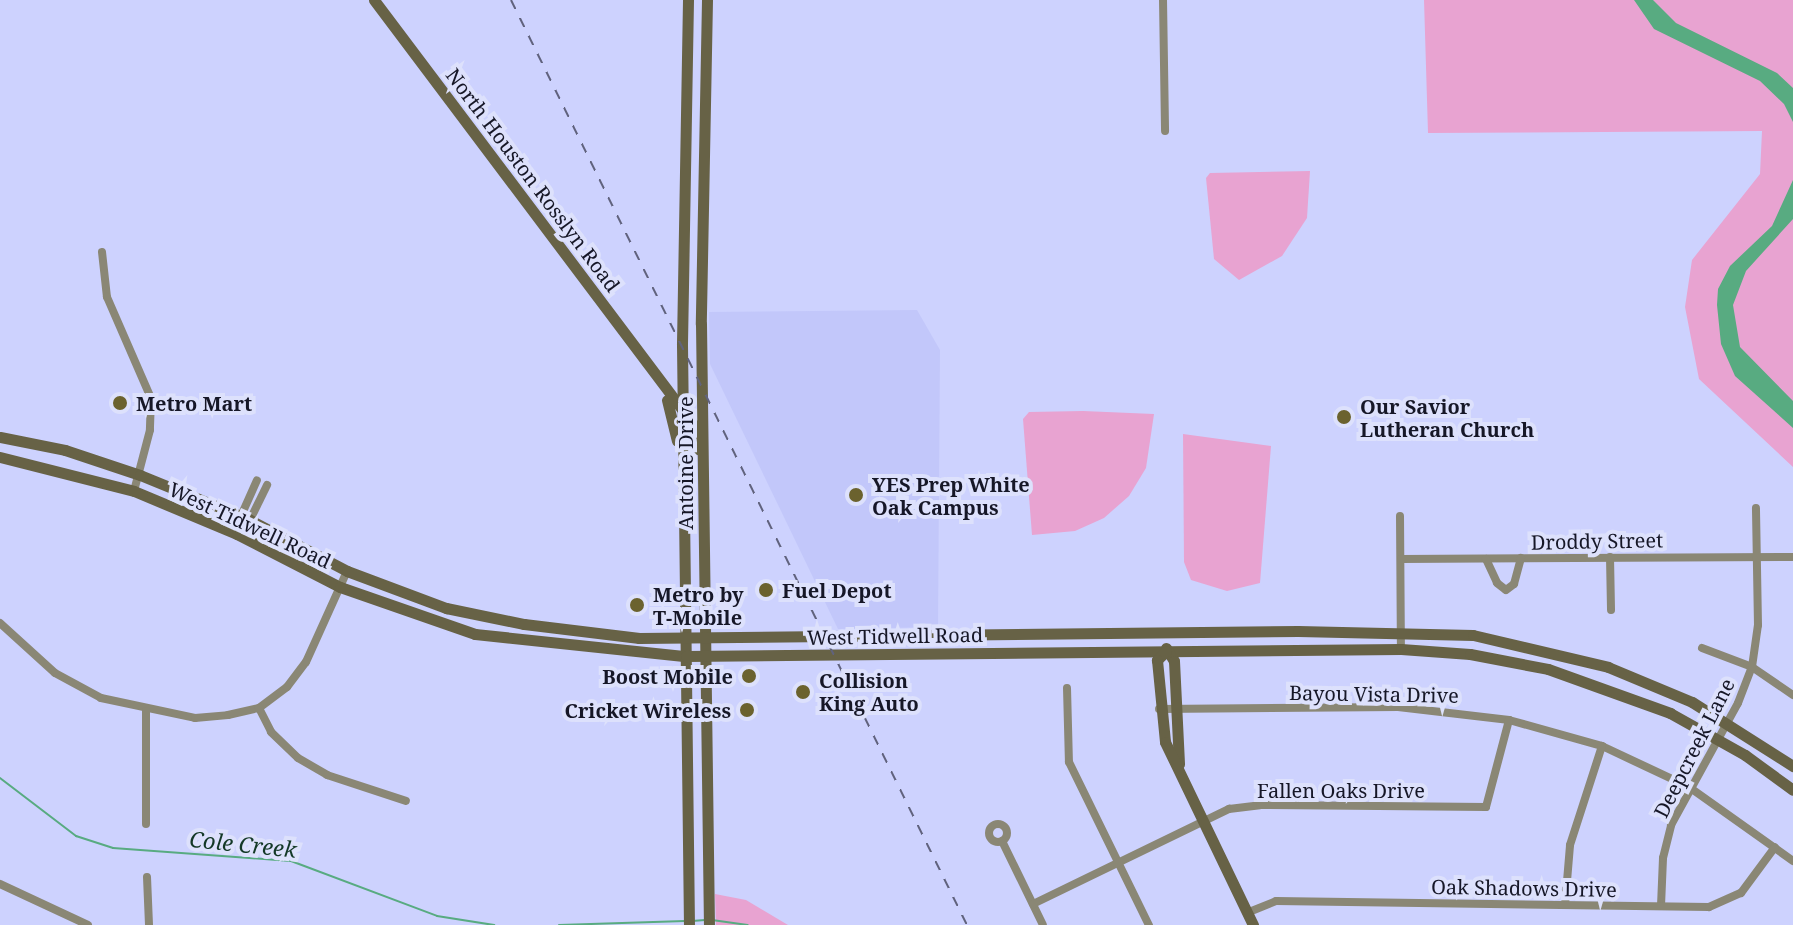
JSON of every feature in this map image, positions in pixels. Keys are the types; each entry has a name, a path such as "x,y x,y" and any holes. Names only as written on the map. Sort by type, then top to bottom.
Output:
{"main road":[{"name":"North Houston Rosslyn Road","path":"374,0 558,241 662,388 693,424 704,469"},
{"name":"Antoine Drive","path":"688,0 683,513 689,925"},
{"name":"Antoine Drive","path":"707,0 704,656 709,925"},
{"path":"662,388 675,393 683,382"},
{"name":"North Houston Rosslyn Road","path":"662,388 676,422 683,485"},
{"name":"West Tidwell Road","path":"0,437 65,450 140,475 246,518 347,571 446,608 524,624 704,638 1298,631 1473,635 1608,667 1727,722 1793,766"},
{"name":"West Tidwell Road","path":"0,457 134,491 237,534 340,587 440,625 547,645 686,656 1401,649 1470,654 1548,669 1670,713 1717,738 1793,790"},
{"path":"683,513 704,514"},
{"path":"237,534 246,518"},
{"path":"1297,650 1298,631"},
{"path":"1166,633 1166,651 1174,661 1180,768"},
{"path":"1035,634 1036,652"},
{"path":"928,635 928,653"},
{"path":"804,636 805,655"},
{"path":"1166,651 1157,660 1158,709 1165,742 1253,925"},
{"path":"1548,669 1552,652"}],"street":[{"path":"1163,0 1165,131"},
{"path":"102,252 107,297 151,398 140,475 134,491"},
{"path":"246,518 257,480"},
{"path":"246,518 267,485"},
{"name":"Deepcreek Lane","path":"1661,906 1666,841 1689,787 1727,722 1752,667 1758,625 1756,508"},
{"path":"1400,516 1401,649"},
{"path":"1610,557 1611,610"},
{"name":"Droddy Street","path":"1401,559 1793,557"},
{"path":"1486,559 1497,583 1506,590 1514,584 1521,558"},
{"path":"0,623 55,673 101,698 146,711 195,718 259,708 287,687 306,662 347,571"},
{"path":"440,625 446,608"},
{"path":"1702,648 1752,667 1793,695"},
{"path":"1067,688 1069,762 1149,925"},
{"name":"Bayou Vista Drive","path":"1158,709 1398,707 1509,720 1602,746 1689,787 1793,861"},
{"path":"259,708 271,732 298,758 327,775 406,801"},
{"path":"146,711 146,824"},
{"name":"Fallen Oaks Drive","path":"1033,904 1204,820 1260,805 1486,807 1509,720"},
{"path":"1565,905 1570,845 1602,746"},
{"path":"1002,841 1043,925"},
{"name":"Oak Shadows Drive","path":"1249,912 1276,901 1709,907 1734,898 1775,847"},
{"path":"147,877 149,925"},
{"path":"0,884 88,925"}],"shaded area":[{"path":"1424,0 1793,0 1793,467 1699,379 1685,307 1692,260 1760,174 1762,131 1428,133"},
{"path":"1634,0 1653,0 1676,23 1777,73 1793,88 1793,122 1784,104 1760,81 1654,29"},
{"path":"1310,171 1307,218 1282,256 1239,280 1214,259 1206,178 1210,173"},
{"path":"1793,180 1793,219 1746,271 1733,305 1740,347 1793,401 1793,428 1735,376 1721,344 1717,305 1718,289 1730,266 1772,226"},
{"name":"YES Prep White Oak Campus","path":"917,310 940,350 938,627 838,629 710,364 709,312"},
{"path":"1029,412 1154,414 1146,468 1129,496 1104,518 1075,531 1032,535 1023,419"},
{"path":"1183,434 1271,446 1260,583 1227,591 1191,580 1184,562"},
{"path":"715,894 746,900 788,925 716,925"}],"waterway":[{"name":"Cole Creek","path":"0,778 76,836 113,848 291,861 437,916 494,925"},
{"name":"Cole Creek","path":"692,921 705,920"},
{"name":"Cole Creek","path":"712,920 748,925"},
{"name":"Cole Creek","path":"559,925 685,921"}],"railway":[{"path":"511,0 967,925"}],"place":[{"name":"Metro Mart","path":"120,403"},
{"name":"Our Savior Lutheran Church","path":"1344,417"},
{"name":"YES Prep White Oak Campus","path":"856,495"},
{"name":"Fuel Depot","path":"766,590"},
{"name":"Metro by T-Mobile","path":"637,605"},
{"name":"Boost Mobile","path":"749,676"},
{"name":"Collision King Auto","path":"803,692"},
{"name":"Cricket Wireless","path":"747,710"}]}
